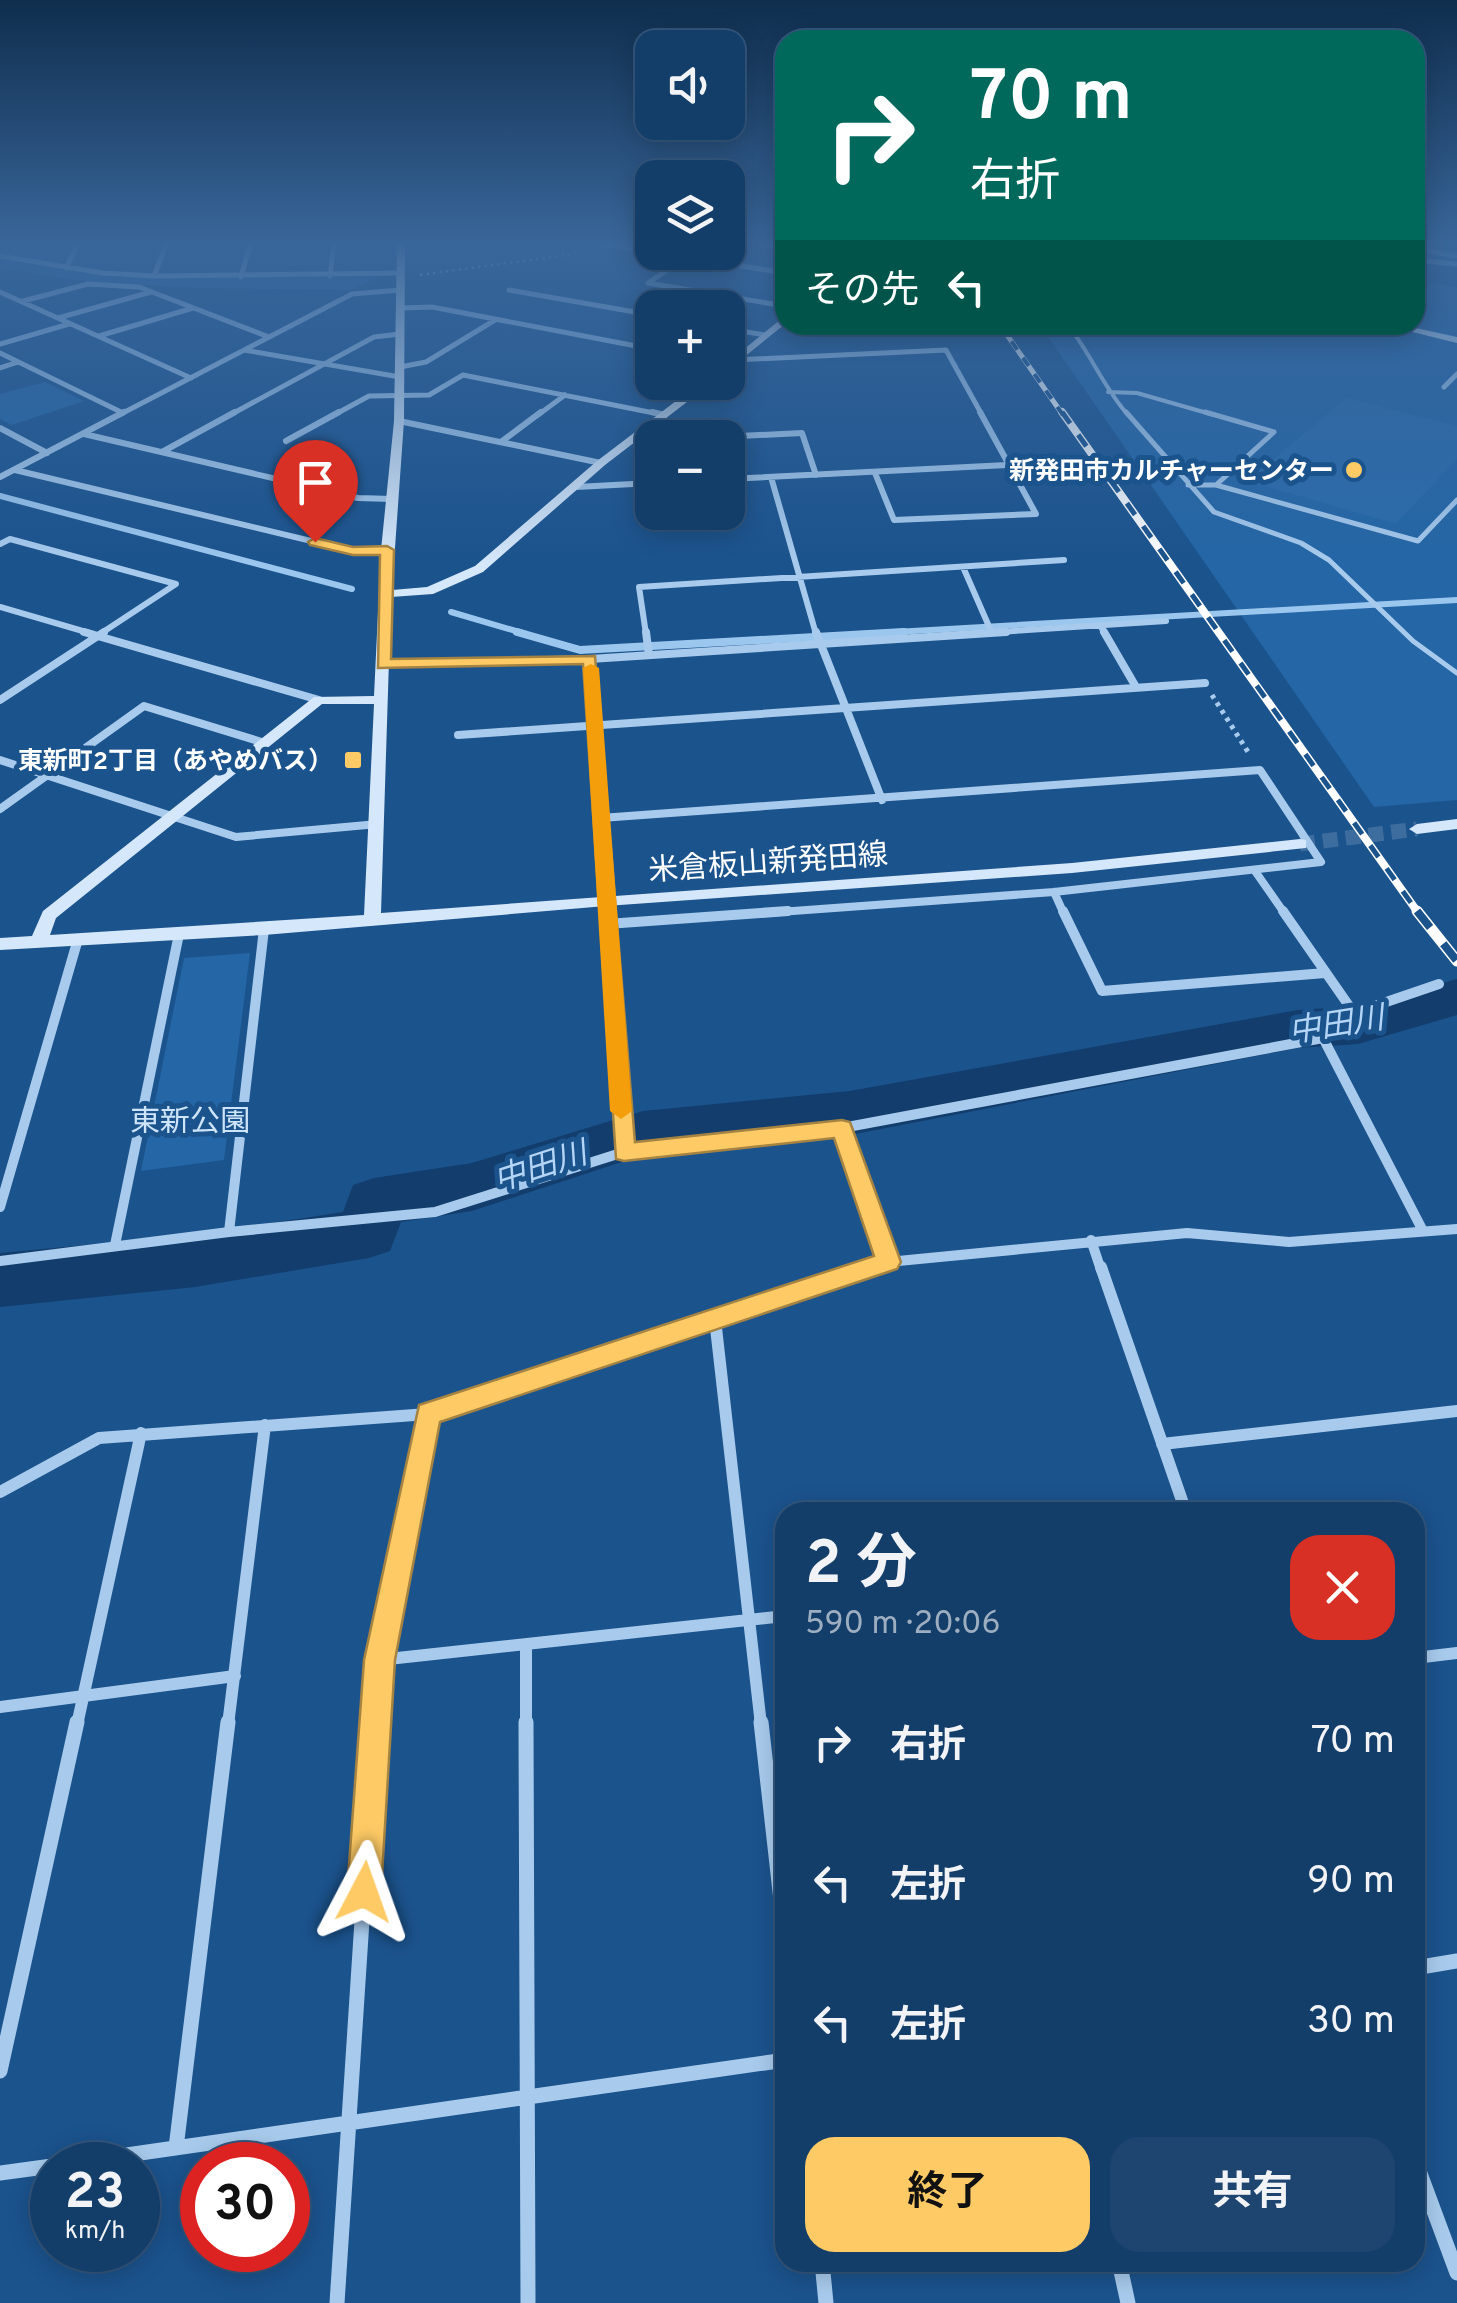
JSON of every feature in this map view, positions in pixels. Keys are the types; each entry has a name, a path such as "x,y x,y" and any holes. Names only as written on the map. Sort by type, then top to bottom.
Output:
{"street":[{"path":"128,349 191,378"},
{"path":"162,452 351,349"},
{"path":"372,920 384,700 387,550 400,421 400,349"},
{"path":"0,478 244,350 321,366 400,372 446,349"},
{"path":"745,363 946,350 1036,514 894,520 876,473"},
{"path":"0,353 123,413"},
{"path":"0,368 18,362"},
{"path":"1444,387 1457,374"},
{"path":"286,441 368,396 430,395 463,375 664,415"},
{"path":"501,442 565,395"},
{"path":"386,594 429,591 457,582 479,569 601,463 684,400"},
{"path":"400,421 601,463"},
{"path":"0,428 47,453"},
{"path":"745,436 802,433 816,475"},
{"path":"84,434 358,498 392,500"},
{"path":"630,440 635,440"},
{"path":"745,479 1007,464"},
{"path":"14,470 353,551 387,550"},
{"path":"771,477 819,642 882,800"},
{"path":"576,487 635,484"},
{"path":"0,544 10,539 176,584 0,700"},
{"path":"649,655 639,587 1064,560"},
{"path":"963,567 991,632"},
{"path":"0,607 319,700 384,700"},
{"path":"384,664 590,659 1166,622"},
{"path":"1100,625 1136,688"},
{"path":"590,659 624,1152"},
{"path":"458,735 1204,683"},
{"path":"40,941 50,915 319,700"},
{"path":"0,809 144,706 265,743"},
{"path":"0,760 236,837 378,824"},
{"path":"601,818 1260,770 1321,862 1054,892 606,924"},
{"path":"1417,829 1457,824"},
{"name":"米倉板山新発田線","path":"0,944 264,929 606,900 1072,868 1300,844"},
{"path":"1255,871 1354,1013"},
{"path":"1054,892 1102,991 1325,973"},
{"path":"229,1232 264,929"},
{"path":"115,1245 179,934"},
{"path":"0,1207 78,939"},
{"path":"0,1261 229,1232 434,1212 624,1152 842,1128 1323,1038 1354,1013 1439,984"},
{"path":"1323,1038 1423,1231"},
{"path":"842,1128 888,1262"},
{"path":"0,1492 99,1438 428,1414 888,1262 1187,1233 1290,1242 1457,1228"},
{"path":"1091,1240 1182,1502"},
{"path":"715,1319 775,1848"},
{"path":"1162,1444 1457,1411"},
{"path":"336,2303 380,1660 428,1414"},
{"path":"176,2148 266,1425"},
{"path":"0,2072 141,1433"},
{"path":"380,1660 775,1617"},
{"path":"526,1644 528,2303"},
{"path":"1425,1657 1457,1653"},
{"path":"0,1706 234,1676"},
{"path":"1425,1967 1457,1962"},
{"path":"160,2150 775,2061"},
{"path":"0,2173 30,2169"},
{"path":"1425,2187 1457,2273"},
{"path":"823,2272 826,2303"},
{"path":"1121,2272 1128,2303"}],"lane":[{"path":"1088,349 1108,392 1214,512 1302,543 1329,560 1414,642 1457,673"},
{"path":"1108,392 1137,393 1274,432 1216,485"},
{"path":"1188,486 1216,485 1418,541 1457,500"}],"path":[{"path":"1204,683 1260,770"}],"green space":[{"path":"1057,349 1457,349 1457,800 1374,807"},
{"path":"45,382 84,401 12,425 0,419 0,394"},
{"name":"東新公園","path":"250,953 224,1160 141,1171 184,958"}],"building":[{"name":"新発田市カルチャーセンター","path":"1346,398 1457,426 1457,459 1396,524 1248,481"}],"waterway":[{"path":"0,496 352,589"},
{"path":"860,634 1457,600"},
{"path":"451,612 526,634"},
{"path":"517,632 580,650 904,632"},
{"name":"中田川","path":"0,1280 195,1261 369,1233 374,1202 472,1187 643,1133 850,1113 1298,1029 1358,1025 1457,997"}],"tunnel":[{"path":"1300,844 1417,829"}],"railway":[{"path":"1017,349 1063,415"},
{"path":"1062,412 1419,914"},
{"path":"1417,911 1457,961"}],"slow traffic":[{"path":"591,668 621,1111"}],"place":[{"name":"新発田市カルチャーセンター","path":"1354,470"},
{"name":"東新町2丁目（あやめバス）","path":"353,760"}],"route":[{"path":"315,542 353,551 387,550 384,664 590,659 624,1152 842,1128 888,1262 428,1414 380,1660 364,1892"}]}
